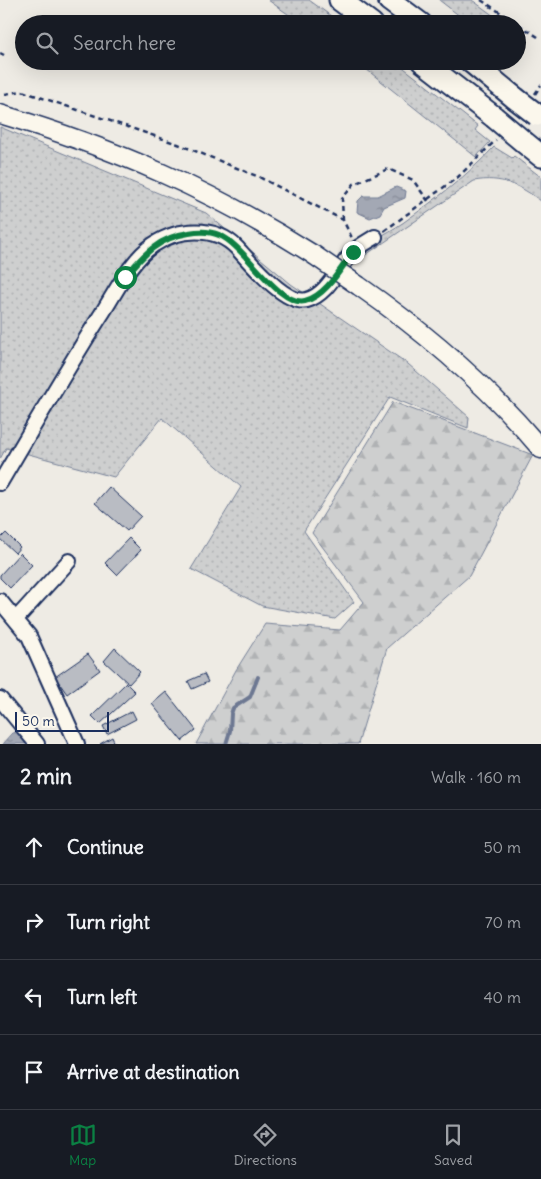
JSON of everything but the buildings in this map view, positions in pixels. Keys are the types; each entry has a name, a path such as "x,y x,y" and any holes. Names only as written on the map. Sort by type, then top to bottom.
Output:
{"highway":[{"path":"340,0 360,15"},
{"path":"389,0 409,15"},
{"path":"432,70 496,127 533,150"},
{"path":"482,70 532,107"}],"main road":[{"path":"0,114 55,130 155,168 234,207 314,255 390,307 459,365 541,448"}],"street":[{"path":"0,483 62,377 125,277 154,245 178,234 191,232 221,235 231,242 276,288 296,301 305,301 318,295 357,249 375,238"},
{"path":"16,619 69,561"},
{"path":"0,601 29,636 78,744"},
{"path":"0,700 37,744"}],"path":[{"path":"481,0 504,15"},
{"path":"526,29 541,39"},
{"path":"0,53 4,55"},
{"path":"532,107 541,85"},
{"path":"5,94 22,91 178,144 259,177 343,220"},
{"path":"375,238 458,178 496,127"},
{"path":"357,249 343,220 342,199 354,184 388,169 412,180 428,201"}],"green space":[{"path":"268,0 309,0 330,15 289,15"},
{"path":"439,0 472,0 493,15 458,15"},
{"path":"367,70 406,70 478,126 475,130 490,142 476,157"},
{"path":"0,127 206,213 291,284 408,364 469,417 468,428 390,397 304,531 354,602 335,619 262,606 191,569 241,487 162,418 114,477 6,448 0,459"},
{"path":"494,147 512,158 514,156 541,177 541,201 525,190 509,183 493,180 474,181 351,265 355,257 367,245 404,222 439,196 473,168"},
{"path":"393,402 533,455 469,576 387,648 358,744 196,744 236,670 265,624 340,630 364,602 312,533"}],"water":[{"path":"396,187 406,191 405,198 384,207 380,214 370,218 357,212 358,201 363,196 378,196"},
{"path":"22,732 29,744 2,744 12,733"}],"waterway":[{"path":"226,744 233,708 250,697 258,677"}],"route":[{"path":"125,277 154,245 178,234 206,232 221,235 231,242 276,288 296,301 305,301 318,295 353,252"}]}
